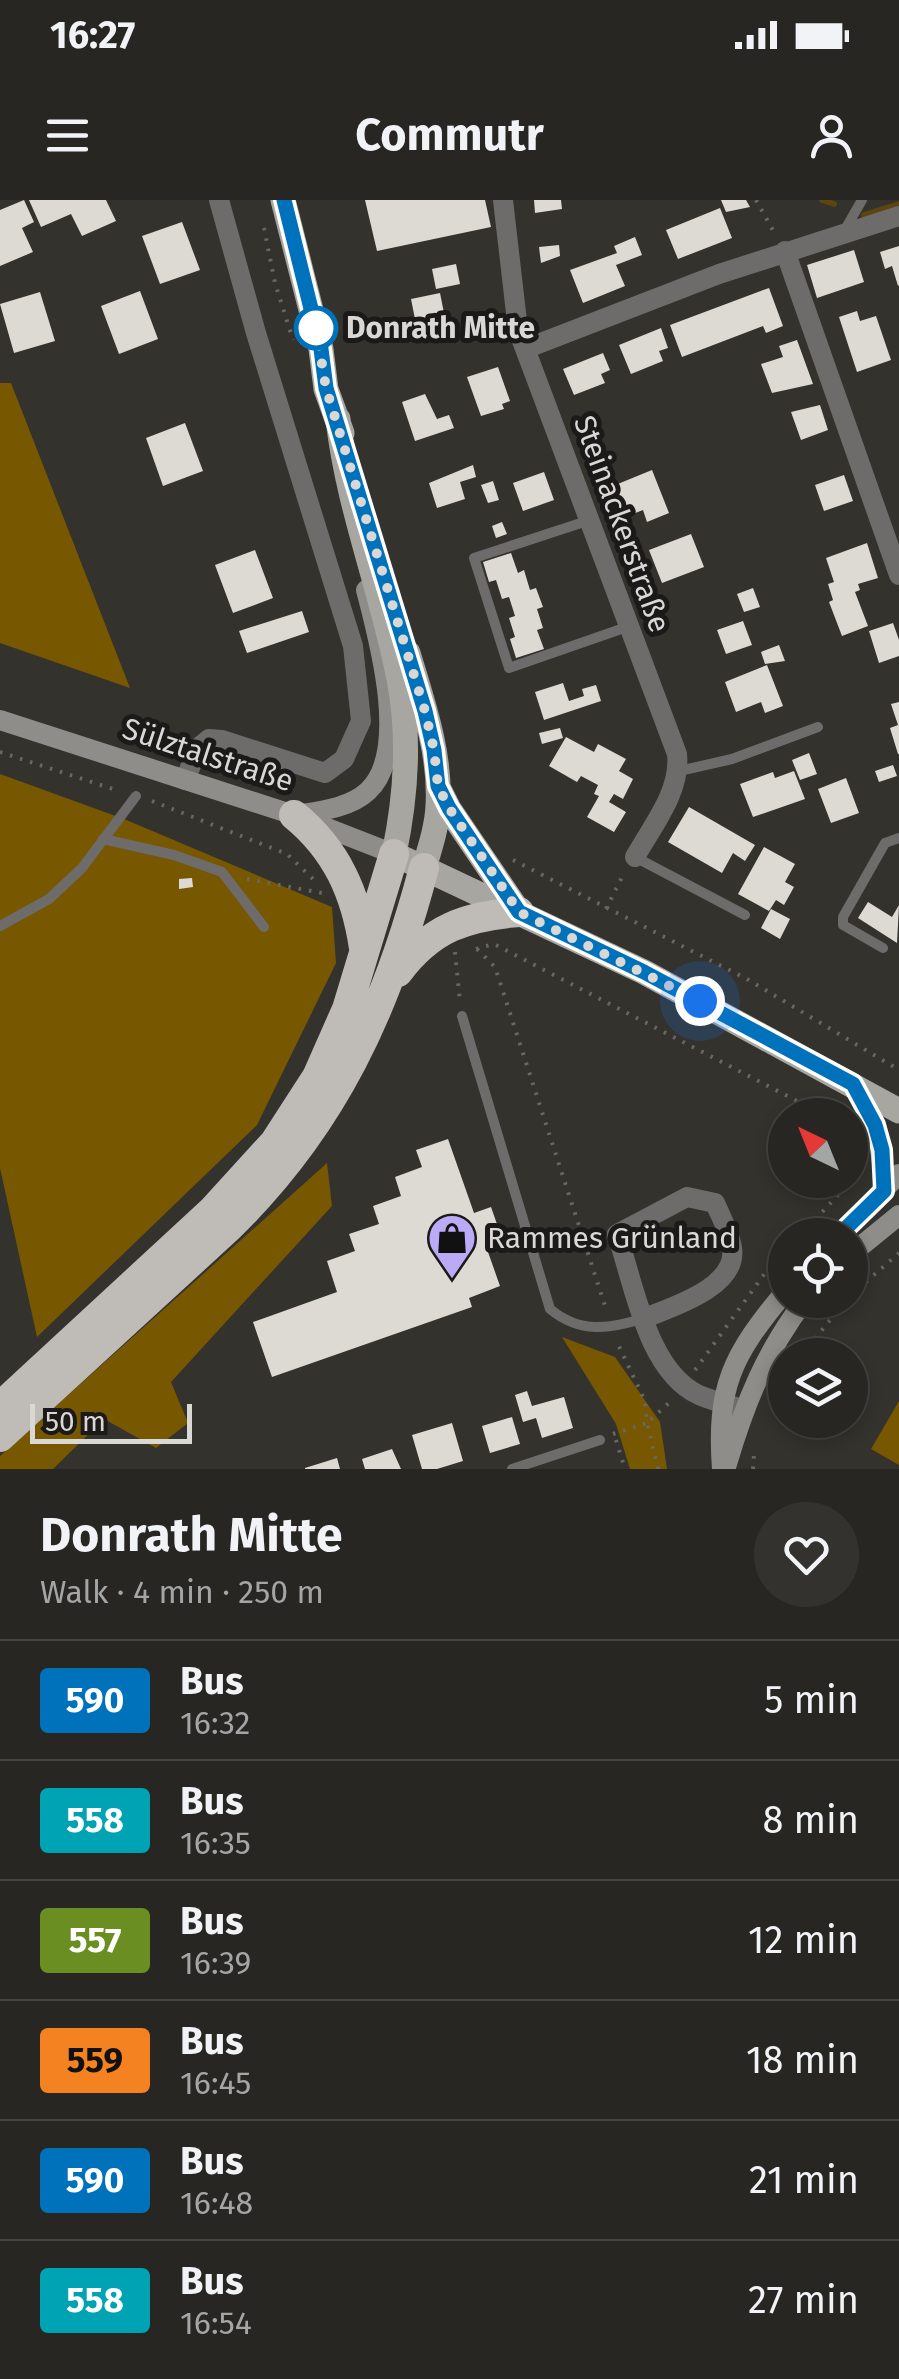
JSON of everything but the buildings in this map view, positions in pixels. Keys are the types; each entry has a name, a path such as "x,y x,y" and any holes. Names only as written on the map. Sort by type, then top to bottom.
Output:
{"highway":[{"path":"294,815 318,834 335,859 360,918 364,950"},
{"path":"0,1406 212,1211 275,1142 317,1078 347,1009 394,854"},
{"path":"0,1436 264,1193 323,1115 349,1071 390,982 424,868"},
{"path":"390,982 413,952 443,930 480,916 519,912"}],"main road":[{"path":"284,200 321,349 326,388 434,750 438,809 424,868"},
{"path":"294,815 346,804 366,793 382,774 391,720 352,534 338,419"},
{"path":"344,471 400,681 406,783 394,854 644,972 899,1111"},
{"name":"Sülztalstraße","path":"0,720 294,815 394,854"},
{"path":"438,786 519,912"},
{"path":"853,1084 879,1138 884,1191"},
{"path":"856,1218 899,1174"},
{"path":"868,1240 899,1215"},
{"path":"724,1469 721,1402 738,1360 768,1317"},
{"path":"724,1469 743,1409 768,1354 793,1318"}],"street":[{"path":"184,780 198,748 210,739 325,773 344,760 361,722 354,646 256,333 219,200"},
{"name":"Steinackerstraße","path":"503,200 518,330 677,754 679,771"},
{"path":"525,348 784,252 899,216"},
{"path":"784,252 899,574"},
{"path":"635,856 673,790 679,771"},
{"path":"645,1318 699,1296 726,1273 733,1250 716,1203 687,1197 617,1234 657,1357 684,1386 743,1409"}],"lane":[{"path":"842,232 862,200"},
{"path":"587,521 474,558 510,668 627,627"},
{"path":"679,771 732,759 818,727"},
{"path":"0,926 49,899 82,868 136,796"},
{"path":"882,948 843,926 842,917 885,842 899,838"},
{"path":"103,839 174,856 228,876 264,927"},
{"path":"635,856 745,916"},
{"path":"462,1016 550,1309 566,1322 612,1329 645,1318"},
{"path":"512,1469 600,1440"}],"path":[{"path":"756,200 784,252"},
{"path":"0,752 136,796 287,854 329,894 228,876"},
{"path":"504,850 516,862 747,979 899,1070"},
{"path":"606,909 635,856"},
{"path":"443,930 458,943 455,950 462,1016"},
{"path":"600,1440 648,1423 645,1401 612,1329 495,967 476,949 494,944 791,1098"},
{"path":"817,1218 836,1198"},
{"path":"868,1281 899,1254"},
{"path":"712,1344 768,1270"},
{"path":"816,1338 832,1318"},
{"path":"614,1434 625,1469"}],"shaded area":[{"path":"0,383 11,383 130,688 0,643"},
{"path":"0,774 124,819 332,907 336,963 257,1125 37,1337 0,1168"},
{"path":"327,1163 332,1206 171,1382 188,1423 156,1448 104,1419 53,1469 0,1469 0,1456"},
{"path":"562,1337 615,1357 660,1422 667,1469 630,1469 616,1424"},
{"path":"899,1401 899,1465 871,1449"}],"waterway":[{"path":"822,200 834,204"},
{"path":"864,215 899,204"}],"bus line":[{"name":"590","path":"284,200 321,349 326,388 425,711 438,786 449,808 519,912 644,972 853,1084 875,1125 882,1150 884,1191 856,1218"}],"place":[{"name":"Donrath Mitte","path":"316,328"},
{"name":"Rammes Grünland","path":"452,1280"}],"route":[{"path":"316,328 326,388 425,711 438,786 449,808 519,912 700,1001"}]}
